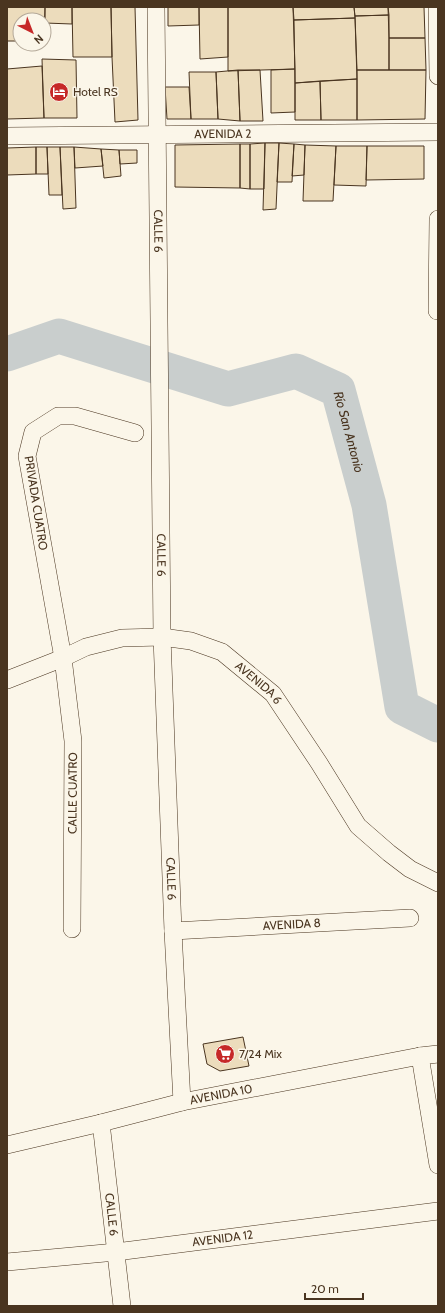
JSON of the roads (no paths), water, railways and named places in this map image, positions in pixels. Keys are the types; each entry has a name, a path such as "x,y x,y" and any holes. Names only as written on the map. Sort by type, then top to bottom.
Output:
{"street":[{"name":"CALLE 6","path":"156,7 162,637 173,931 182,1102"},
{"path":"437,7 438,76"},
{"name":"AVENIDA 2","path":"7,136 158,136 438,132"},
{"path":"437,311 438,219"},
{"name":"PRIVADA CUATRO","path":"63,658 27,456 33,432 58,416 75,416 135,433"},
{"name":"AVENIDA 6","path":"7,680 63,658 86,647 122,638 162,637 191,641 222,652 273,694 319,763 358,826 410,869 438,883"},
{"name":"CALLE CUATRO","path":"63,658 73,741 72,929"},
{"name":"AVENIDA 8","path":"173,931 410,918"},
{"name":"AVENIDA 10","path":"7,1145 182,1102 420,1056 438,1054"},
{"path":"420,1056 438,1165"},
{"name":"CALLE 6","path":"101,1123 122,1306"},
{"name":"AVENIDA 12","path":"7,1262 116,1252 438,1211"}],"waterway":[{"name":"Río San Antonio","path":"7,354 59,336 228,389 296,371 338,390 369,505 402,707 438,725"}],"place":[{"name":"Hotel RS","path":"59,92"},
{"name":"7/24 Mix","path":"225,1054"}]}
